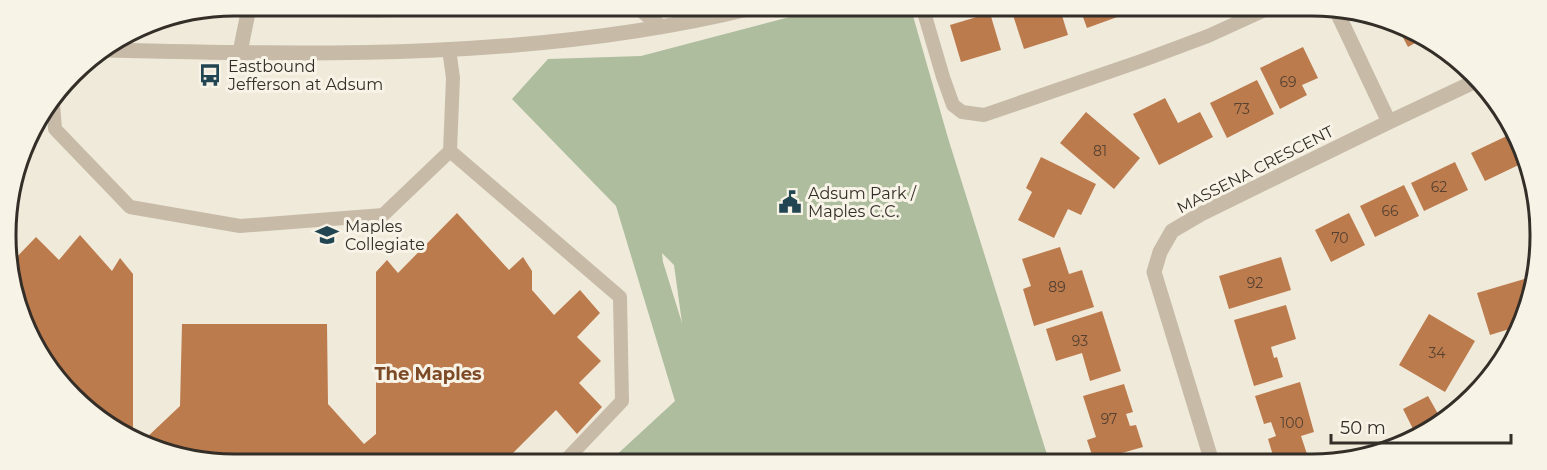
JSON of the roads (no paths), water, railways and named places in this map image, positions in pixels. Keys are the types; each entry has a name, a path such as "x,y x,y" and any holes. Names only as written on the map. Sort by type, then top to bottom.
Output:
{"street":[{"path":"240,52 247,16"},
{"path":"648,16 661,27"},
{"path":"119,50 357,53 500,47 584,39 714,16"},
{"path":"1340,18 1389,122"},
{"name":"MASSENA CRESCENT","path":"1210,454 1154,272 1160,252 1172,231 1201,214 1470,84"}],"lane":[{"path":"925,16 953,105 962,112 984,115 1142,61 1208,36 1252,16"},
{"path":"54,113 55,129 130,207 240,226 383,215 450,151 453,78 449,49"},
{"path":"450,151 620,297 622,401 572,454"}],"place":[{"name":"Eastbound Jefferson at Adsum","path":"210,75"},
{"name":"Adsum Park / Maples C.C.","path":"790,202"},
{"name":"Maples Collegiate","path":"327,235"}],"district":[{"name":"The Maples","path":"428,374"}]}
